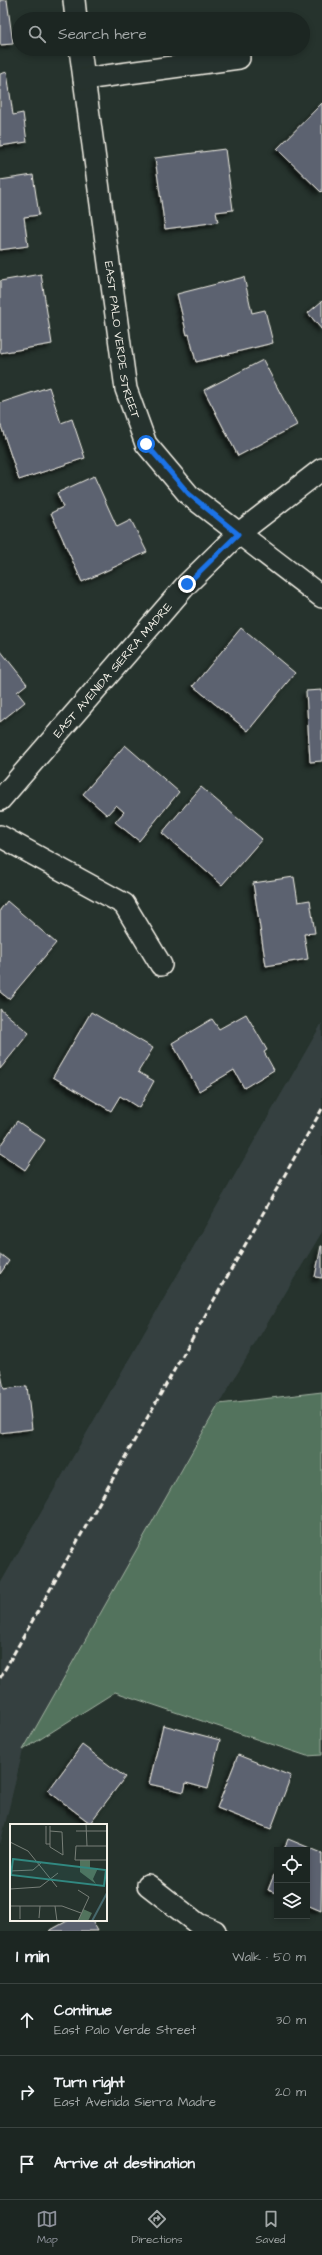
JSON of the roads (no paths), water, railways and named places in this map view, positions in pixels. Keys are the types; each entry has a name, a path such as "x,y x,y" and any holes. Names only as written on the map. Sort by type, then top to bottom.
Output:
{"street":[{"path":"74,0 75,12"},
{"name":"EAST PALO VERDE STREET","path":"81,56 126,390 146,444 189,494 238,534 322,598"},
{"path":"84,79 238,58"},
{"name":"EAST AVENIDA SIERRA MADRE","path":"0,800 187,584 238,534 322,469"},
{"path":"0,836 124,904 161,965"},
{"path":"148,1886 198,1924 215,1931"}],"railway":[{"path":"0,1678 322,1109"}]}
